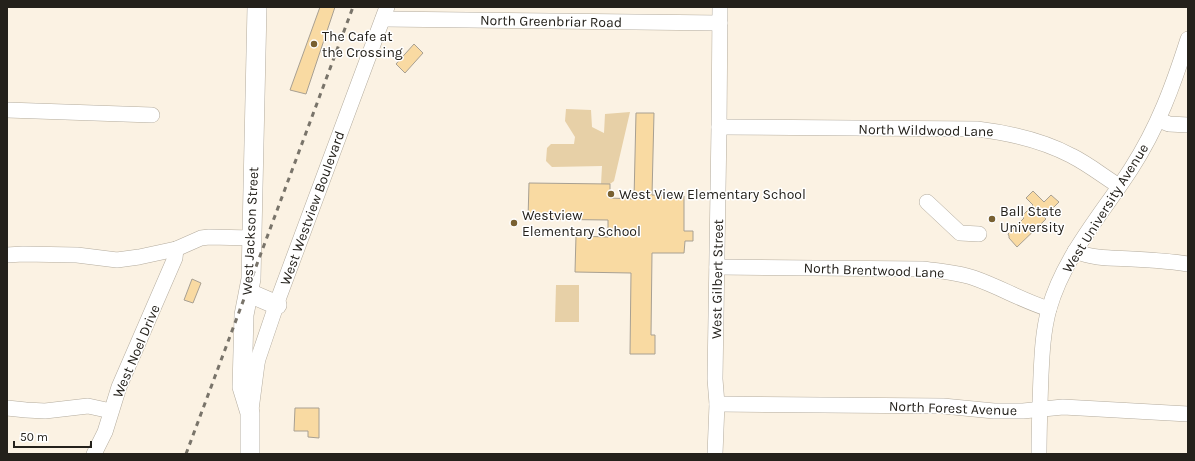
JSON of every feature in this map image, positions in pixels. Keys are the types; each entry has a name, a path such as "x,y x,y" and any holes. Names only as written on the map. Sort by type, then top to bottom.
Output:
{"main road":[{"name":"West Jackson Street","path":"250,454 250,413 242,387 244,315 251,279 257,7"},
{"path":"249,293 277,304"}],"street":[{"name":"West Gilbert Street","path":"715,454 717,404 715,379 720,7"},
{"name":"North Greenbriar Road","path":"385,13 720,23"},
{"name":"West Westview Boulevard","path":"250,413 257,364 277,304 385,13"},
{"name":"West University Avenue","path":"1039,454 1039,409 1042,347 1049,309 1060,280 1075,251 1144,148 1175,81 1188,39"},
{"path":"7,110 152,115"},
{"path":"1158,120 1169,124 1188,125"},
{"name":"North Wildwood Lane","path":"719,127 977,129 1001,132 1028,138 1073,156 1118,186"},
{"path":"927,202 960,233 979,234"},
{"path":"7,255 77,255 117,260 139,258 176,248 201,238 252,238"},
{"name":"West Noel Drive","path":"94,454 105,432 119,387 175,258 176,248"},
{"path":"1075,251 1094,257 1152,260 1188,264"},
{"name":"North Brentwood Lane","path":"717,267 922,269 943,271 975,278 1033,304 1049,309"},
{"name":"North Forest Avenue","path":"717,404 943,406 994,412 1063,407 1188,415"},
{"path":"7,408 45,410 88,406 111,411"}],"shaded area":[{"path":"566,109 591,110 592,127 604,133 605,114 630,112 614,181 610,184 601,184 602,166 552,167 546,161 547,148 551,144 574,144 575,137 565,121"},
{"path":"556,285 579,285 579,322 555,322"}],"building":[{"path":"320,7 335,7 306,94 290,90"},
{"path":"414,44 423,53 405,73 396,64"},
{"name":"Westview Elementary School","path":"636,113 654,113 652,195 684,196 684,231 693,231 693,241 685,241 684,253 652,253 651,335 655,335 655,354 630,354 631,273 575,272 576,236 608,237 608,220 528,219 529,183 610,184 610,198 634,199"},
{"path":"1033,191 1044,202 1051,195 1059,202 1044,217 1046,219 1017,247 1009,238 1008,234 1024,218 1022,216 1033,205 1026,198"},
{"path":"192,279 201,283 193,303 184,300"},
{"path":"295,408 319,408 319,438 308,437 308,431 294,431"}],"railway":[{"path":"186,454 353,7"}],"place":[{"name":"The Cafe at the Crossing","path":"314,44"},
{"name":"West View Elementary School","path":"611,194"},
{"name":"Ball State University","path":"992,219"},
{"name":"Westview Elementary School","path":"514,223"}]}
